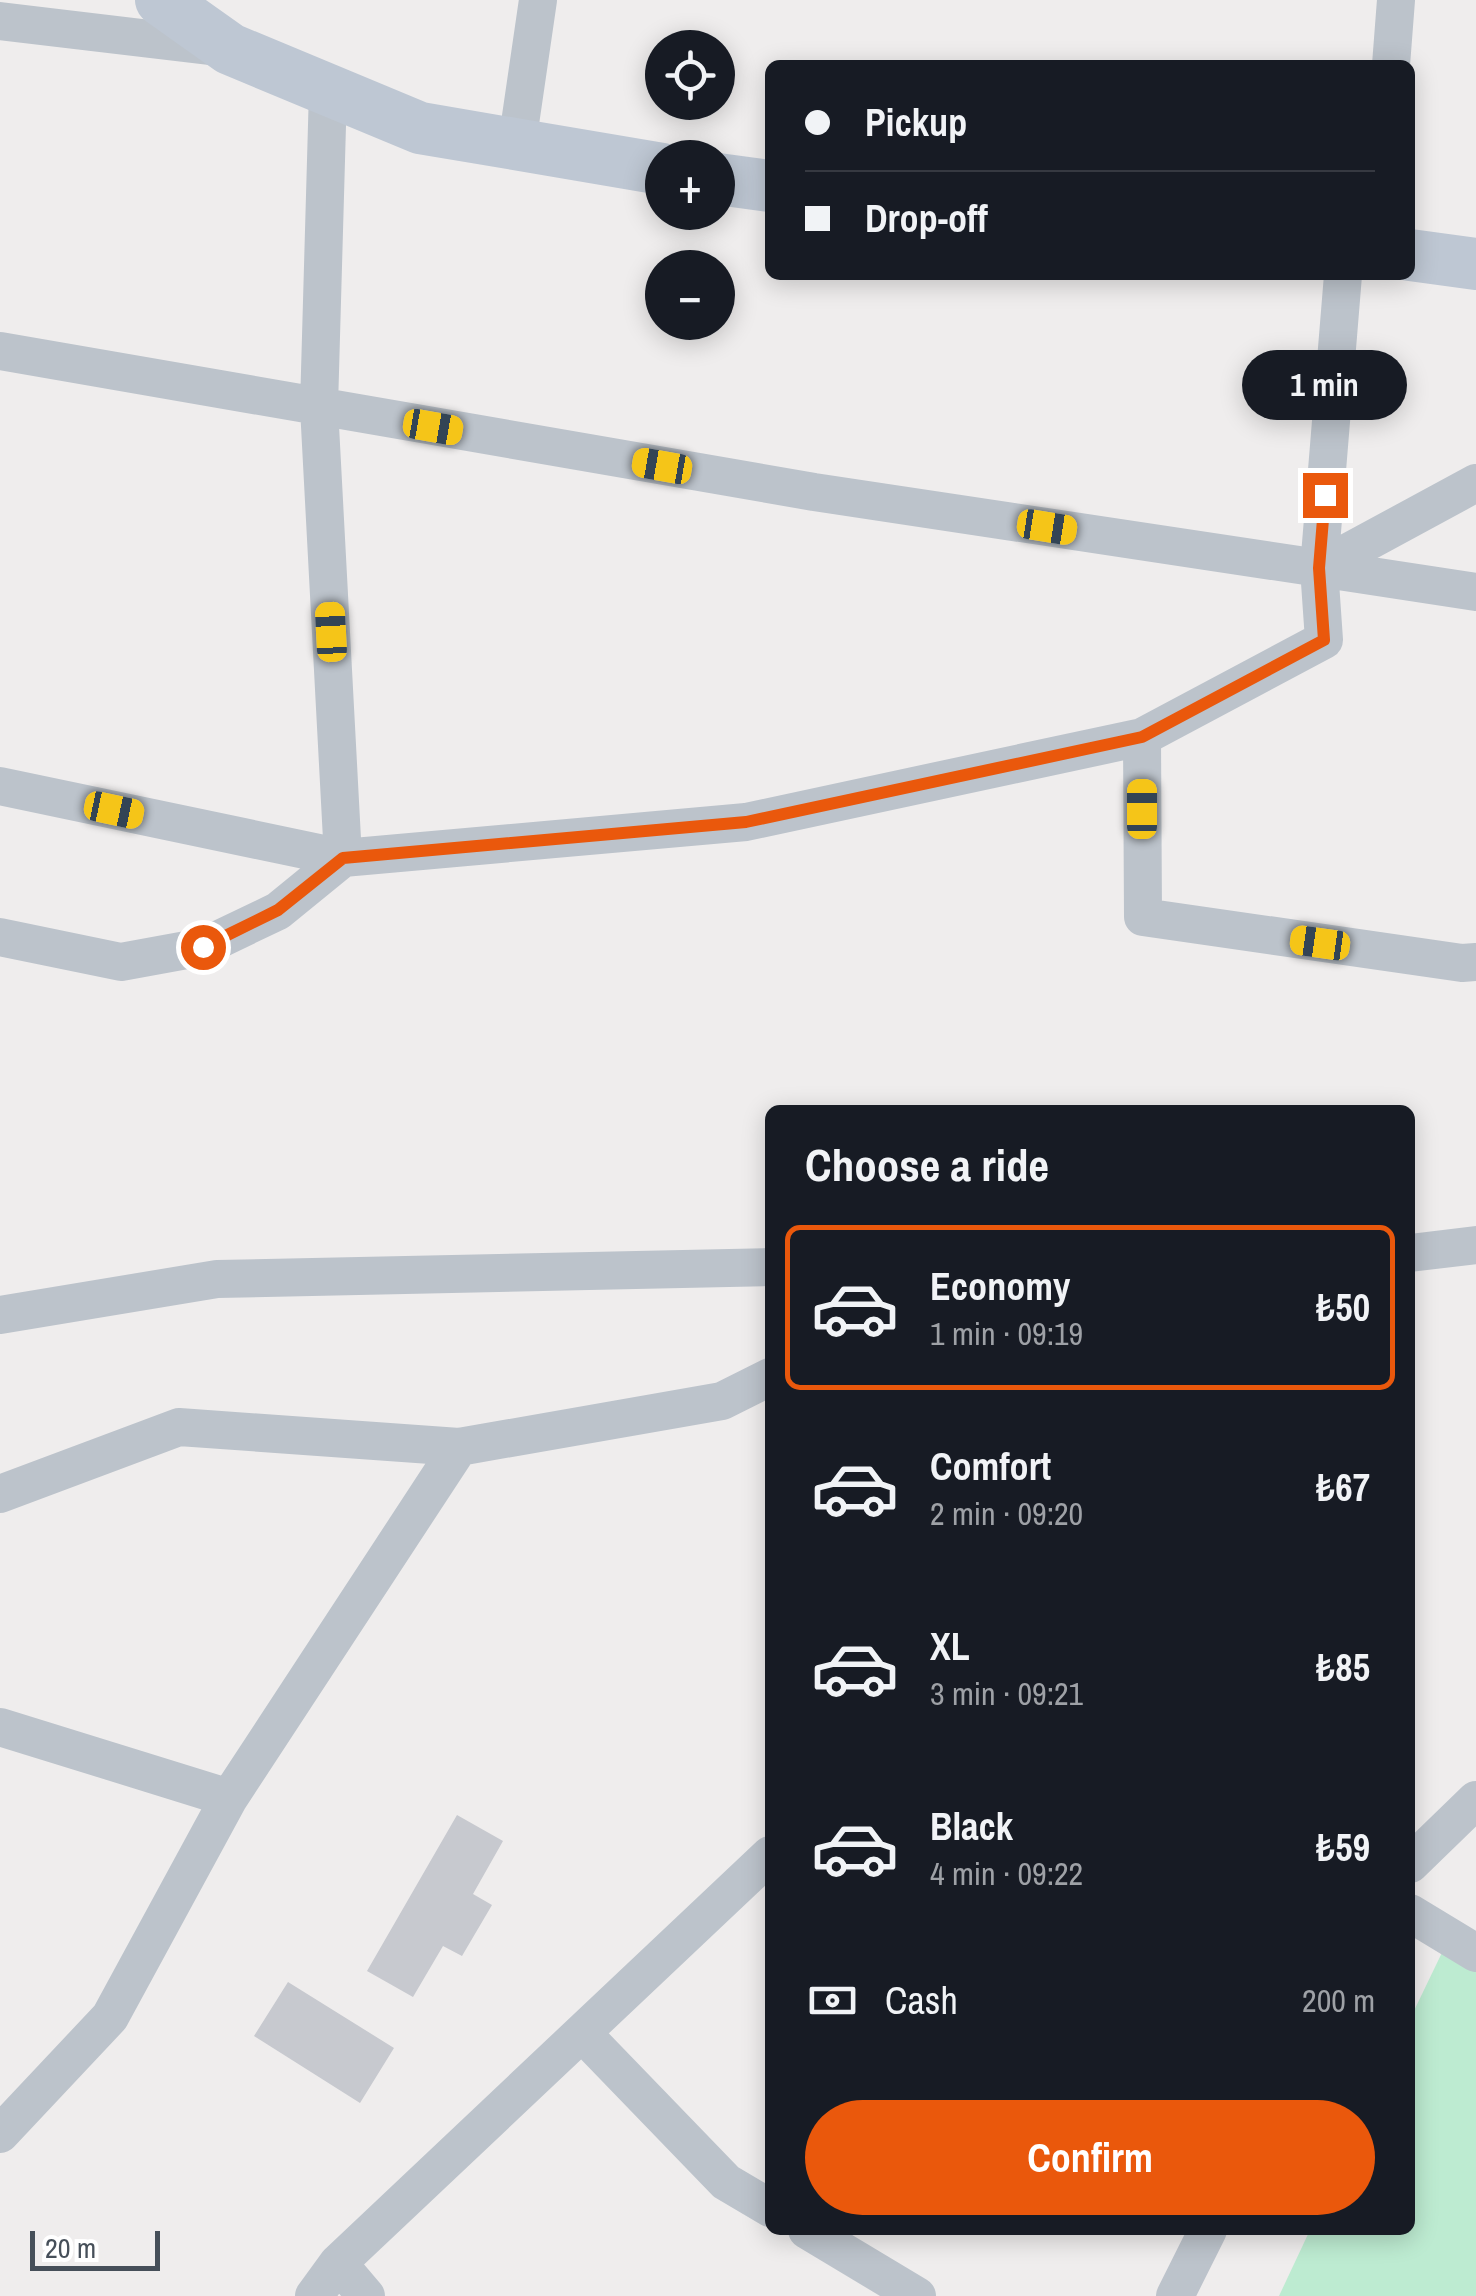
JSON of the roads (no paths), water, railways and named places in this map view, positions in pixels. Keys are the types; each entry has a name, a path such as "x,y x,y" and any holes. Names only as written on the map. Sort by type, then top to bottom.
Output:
{"street":[{"path":"161,0 230,48 420,128 645,166"},
{"path":"517,144 538,0"},
{"path":"1391,60 1396,0"},
{"path":"0,22 230,48"},
{"path":"328,90 319,408 343,858"},
{"path":"735,181 765,185"},
{"path":"1415,256 1476,264"},
{"path":"0,786 343,858 746,822 1142,737 1324,640 1319,568 1344,280"},
{"path":"0,351 814,492 1476,592"},
{"path":"1319,568 1476,484"},
{"path":"1142,737 1143,917 1476,962"},
{"path":"0,937 121,962 203,947 278,910 343,858"},
{"path":"1415,1252 1476,1245"},
{"path":"0,1315 217,1279 765,1267"},
{"path":"0,1494 179,1428 459,1447 722,1401 765,1379"},
{"path":"0,2134 110,2017 229,1798 459,1447"},
{"path":"0,1727 229,1798"},
{"path":"1415,1859 1476,1800"},
{"path":"314,2296 338,2263 765,1860"},
{"path":"1415,1916 1476,1953"},
{"path":"583,2034 726,2182 765,2205"},
{"path":"814,2235 917,2296"},
{"path":"1175,2296 1206,2235"},
{"path":"338,2263 366,2296"}]}
